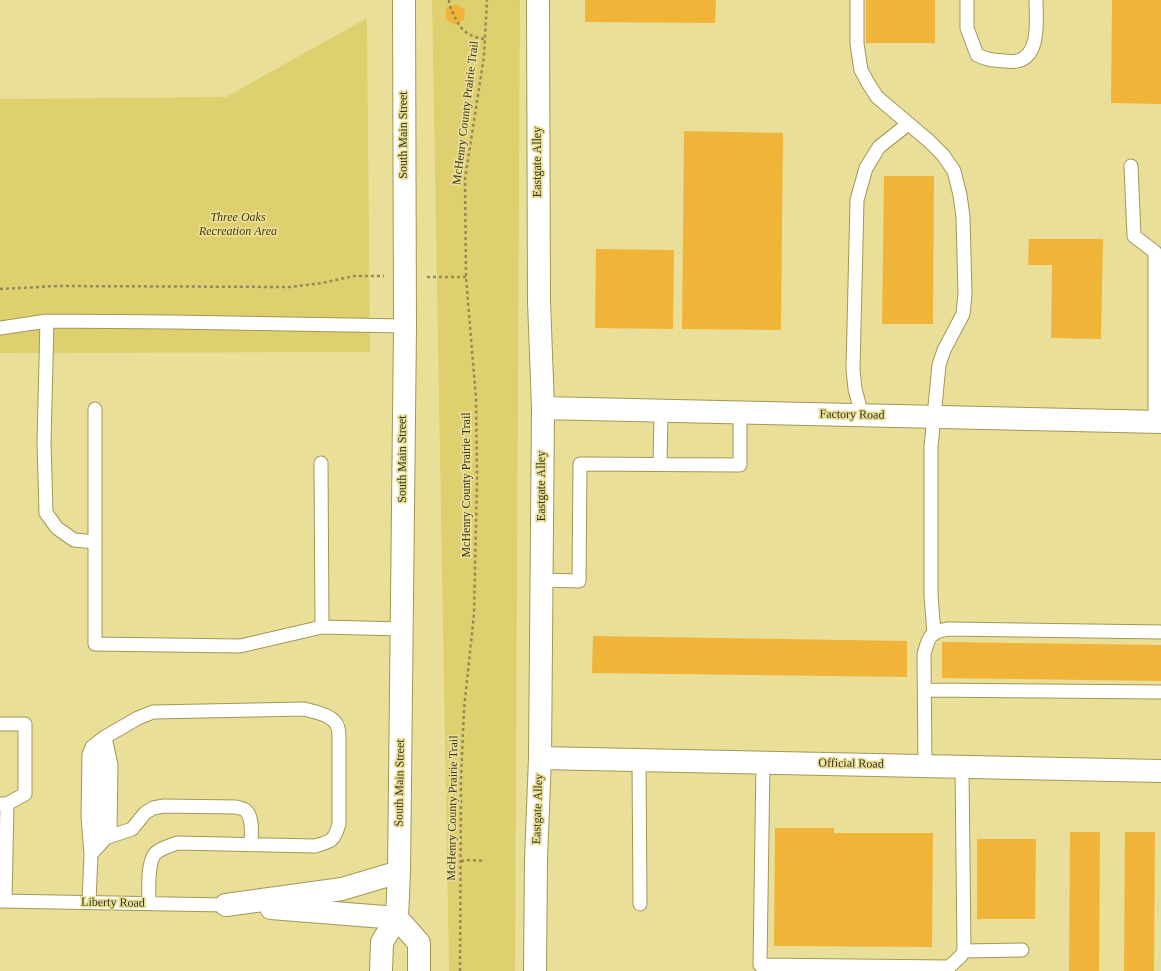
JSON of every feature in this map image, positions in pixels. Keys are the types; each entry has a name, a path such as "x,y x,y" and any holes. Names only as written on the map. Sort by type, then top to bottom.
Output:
{"street":[{"name":"South Main Street","path":"381,971 382,942 397,918 399,872 405,326 404,0"},
{"name":"Eastgate Alley","path":"535,971 536,859 540,758 543,408 539,301 538,0"},
{"name":"Factory Road","path":"543,408 1158,422"},
{"name":"Official Road","path":"540,758 1161,771"},
{"path":"226,904 342,889 399,872"},
{"path":"226,904 397,918 419,944 419,971"}],"lane":[{"path":"857,0 856,44 861,70 868,83 878,96 943,155 954,171 960,195 963,217 965,294 963,314 940,358 931,447 931,596 934,634"},
{"path":"967,0 967,28 977,55 988,60 1017,61 1026,57 1034,46 1036,29 1036,0"},
{"path":"862,416 855,389 853,369 857,200 866,168 879,147 908,124"},
{"path":"1131,166 1134,236 1155,252 1158,422"},
{"path":"46,321 44,442 46,512 57,528 74,540 96,542"},
{"path":"0,328 46,321 405,326"},
{"path":"95,409 95,644 240,646 322,626 402,629"},
{"path":"660,464 661,411"},
{"path":"542,580 579,581 580,464 740,465 740,413"},
{"path":"321,463 322,626"},
{"path":"924,766 924,654 929,638 937,631 948,629 1161,632"},
{"path":"925,690 1161,692"},
{"path":"89,902 91,854 98,830 100,754 105,737 138,718 153,712 304,709 329,717 338,726 338,824 335,836 329,842 315,846 177,843 166,847 154,855 150,868 149,903"},
{"path":"0,724 25,724 25,794 4,804 3,901"},
{"path":"105,737 111,771 110,831 108,837"},
{"path":"639,760 640,904"},
{"path":"763,762 760,965 949,967 961,956 964,951 962,766"},
{"path":"91,854 102,841 108,837 132,829 146,813 153,808 164,806 236,807 245,809 251,824 251,845"},
{"name":"Liberty Road","path":"3,901 226,904"},
{"path":"964,951 1022,950"}],"path":[{"path":"449,0 449,4 460,27 466,33 485,39"},
{"name":"McHenry County Prairie Trail","path":"460,971 461,779 464,709 474,614 477,478 476,399 466,277 465,179 484,56 487,0"},
{"path":"0,289 57,286 290,287 322,283 354,276 466,277"},
{"path":"461,860 485,861"}],"green space":[{"path":"432,0 520,0 515,971 449,971"},
{"name":"Three Oaks Recreation Area","path":"367,18 370,352 0,353 0,99 226,97"}],"building":[{"path":"585,0 716,0 715,23 585,22"},
{"path":"866,0 935,0 935,43 866,43"},
{"path":"1112,0 1161,0 1161,104 1111,103"},
{"path":"456,4 465,10 464,20 455,25 446,19 446,8"},
{"path":"684,131 783,133 781,330 682,329"},
{"path":"884,176 934,176 933,324 882,324"},
{"path":"1029,239 1103,239 1101,339 1051,338 1052,265 1028,265"},
{"path":"596,249 674,250 673,329 595,328"},
{"path":"593,636 907,641 907,677 592,673"},
{"path":"942,642 1161,645 1161,681 942,678"},
{"path":"775,828 834,828 834,833 933,833 932,947 774,946"},
{"path":"1070,832 1100,832 1099,971 1069,971"},
{"path":"1125,832 1155,832 1154,971 1124,971"},
{"path":"977,839 1036,839 1035,919 977,919"}]}
